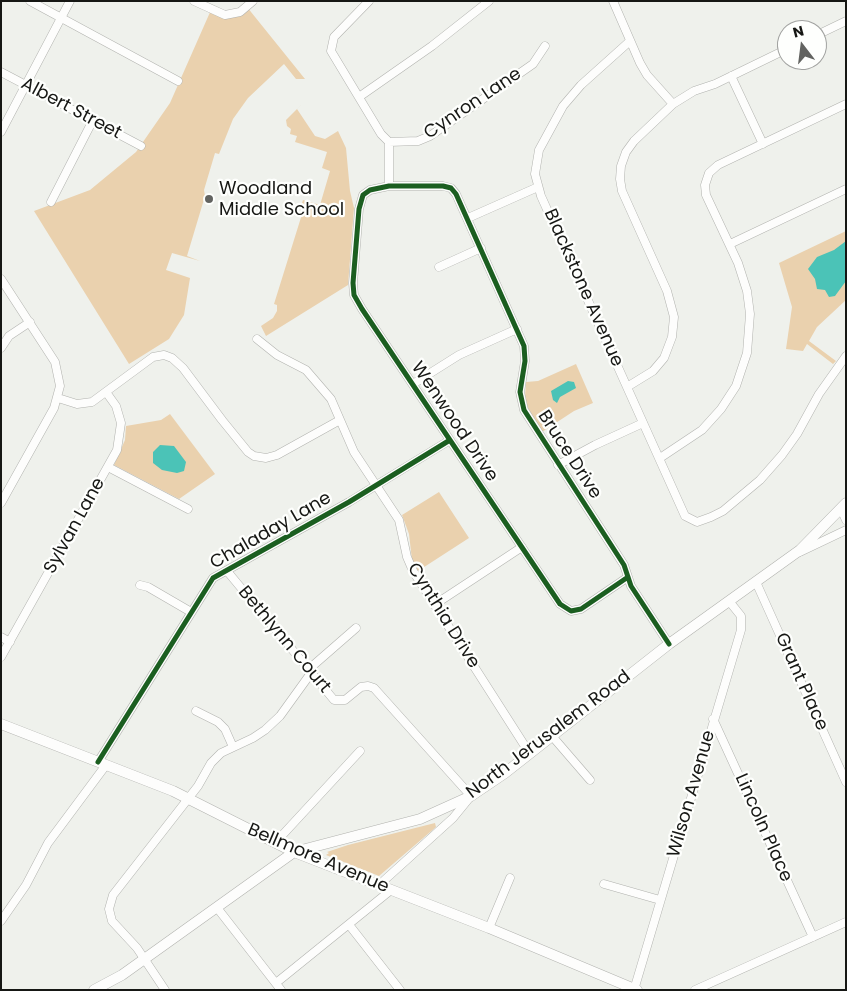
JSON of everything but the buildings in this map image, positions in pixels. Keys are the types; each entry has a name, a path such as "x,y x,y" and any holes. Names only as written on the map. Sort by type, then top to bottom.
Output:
{"main road":[{"name":"North Jerusalem Road","path":"94,990 122,975 294,852 420,819 471,796 530,754 669,644 792,556 814,537 843,506"},
{"name":"Bellmore Avenue","path":"1,724 188,799 294,852 489,928 635,989"}],"street":[{"path":"30,1 178,81"},
{"path":"1,132 70,1"},
{"path":"194,1 225,15 240,12 252,2"},
{"path":"369,1 334,37 331,46 336,62 381,134 389,142 389,186"},
{"path":"359,97 432,46 489,1"},
{"path":"613,1 647,74 674,104"},
{"path":"827,29 846,20"},
{"name":"Blackstone Avenue","path":"630,41 581,85 563,106 538,155 535,174 538,187 685,516 697,522 723,510 760,480 782,455 829,379 846,356"},
{"name":"Cynron Lane","path":"389,142 418,141 430,136 533,64 545,46"},
{"path":"627,387 653,371 664,358 672,337 674,317 668,291 622,191 620,179 621,166 626,152 634,141 674,104 694,91 777,54"},
{"name":"Albert Street","path":"1,72 141,146"},
{"path":"731,76 763,144"},
{"path":"660,458 691,438 711,421 729,398 742,372 750,337 750,314 743,276 706,195 707,176 718,165 846,104"},
{"path":"51,202 93,120"},
{"name":"Bruce Drive","path":"389,186 443,186 451,188 456,194 517,329 525,353 520,392 524,410 624,565 641,602 669,644"},
{"name":"Wenwood Drive","path":"389,186 370,190 360,201 353,283 354,295 560,604 571,611 581,608 628,577"},
{"path":"468,218 538,187"},
{"path":"730,244 846,189"},
{"path":"439,267 480,248"},
{"path":"1,279 55,362 60,386 58,398 1,502"},
{"path":"1,348 9,336 30,322"},
{"path":"413,384 453,358 517,329"},
{"name":"Cynthia Drive","path":"257,339 269,350 300,366 314,376 331,399 354,452 399,520 408,561 434,605 530,754"},
{"path":"58,398 77,404 92,402 153,358 164,355 172,358 183,368 248,452 262,458 277,455 340,420"},
{"name":"Sylvan Lane","path":"1,657 117,450 122,429 119,412 106,392"},
{"path":"558,465 644,423"},
{"name":"Chaladay Lane","path":"1,921 26,885 48,843 102,764 210,581 376,486 450,440"},
{"path":"108,467 188,510"},
{"path":"843,506 846,520"},
{"path":"792,556 846,530"},
{"path":"434,605 522,548"},
{"name":"Bethlynn Court","path":"227,571 334,700 339,702 346,700 361,688 368,686 374,688 471,796"},
{"name":"Grant Place","path":"756,582 846,782"},
{"path":"140,585 148,587 191,612"},
{"name":"Wilson Avenue","path":"635,989 713,719 741,630 741,616 729,601"},
{"path":"165,990 124,932 112,921 109,909 113,896 188,799 211,763 221,753 265,730 280,716 310,671 356,628"},
{"path":"1,637 10,642"},
{"path":"196,711 218,722 225,729 233,747"},
{"name":"Lincoln Place","path":"713,719 813,937"},
{"path":"552,736 590,780"},
{"path":"275,843 360,751"},
{"path":"379,885 453,818 471,796"},
{"path":"489,928 510,878"},
{"path":"604,884 660,900"},
{"path":"218,908 278,986 391,890"},
{"path":"695,990 846,922"},
{"path":"350,926 400,990"}],"shaded area":[{"path":"247,7 305,79 296,79 284,64 248,98 233,119 219,154 215,153 204,190 205,196 187,256 200,261 172,253 166,270 190,278 184,315 169,339 129,364 34,211 90,190 136,152 170,103 211,10 220,14"},
{"path":"297,109 315,136 325,139 338,131 346,148 350,191 354,208 348,285 266,336 261,326 273,318 277,311 277,305 274,304 303,211 300,209 303,200 320,205 330,171 322,168 327,152 295,142 297,136 290,134 291,129 287,126 286,120"},
{"path":"846,231 846,300 817,327 809,341 836,361 833,364 807,344 803,351 786,349 792,307 779,263"},
{"path":"576,364 593,403 574,411 542,432 528,408 525,396 526,382 538,381"},
{"path":"170,414 215,474 179,499 114,465 125,440 126,426 161,420"},
{"path":"439,492 469,538 418,571 412,560 409,534 402,515"},
{"path":"435,823 436,827 379,876 326,855 329,853 327,852 348,845"}],"water":[{"path":"846,241 846,281 835,296 829,297 825,290 817,289 815,279 808,269 817,257 834,250"},
{"path":"568,381 574,382 576,388 560,397 557,403 553,400 551,391"},
{"path":"160,445 174,446 186,462 184,471 177,473 162,470 153,463 153,452"}],"cycle path":[{"path":"628,577 581,609 571,611 560,604 362,309 354,295 353,283 359,209 363,195 370,190 389,186 443,186 451,188 456,194 524,346 525,361 520,392 524,410 624,565 631,586 669,644"},
{"path":"98,762 213,578 349,502 450,440"}],"place":[{"name":"Woodland Middle School","path":"209,199"}]}
